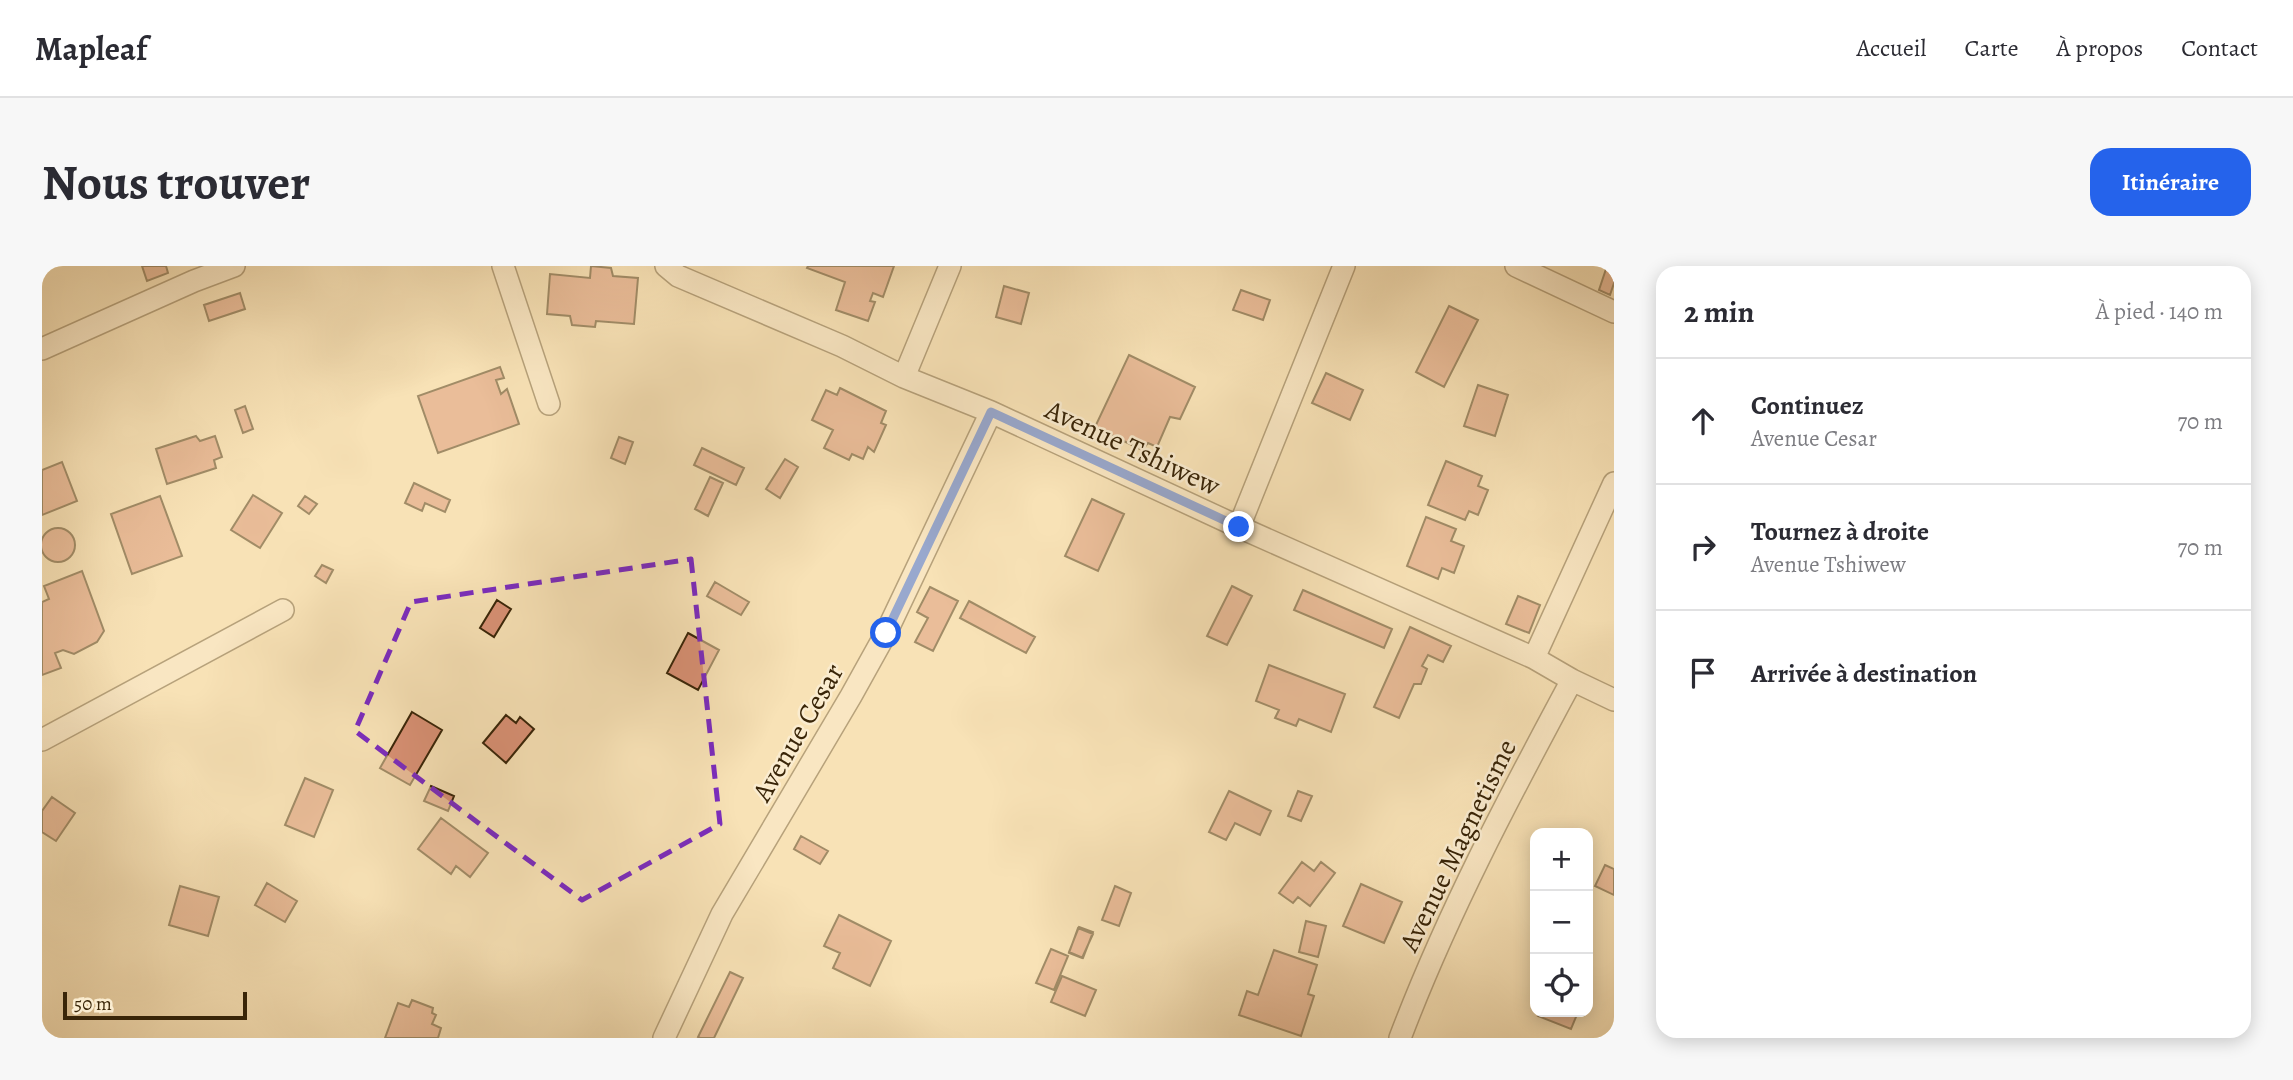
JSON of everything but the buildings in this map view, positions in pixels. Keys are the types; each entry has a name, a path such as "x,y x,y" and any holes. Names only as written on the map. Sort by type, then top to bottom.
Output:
{"street":[{"path":"42,349 194,281 234,266"},
{"path":"503,266 549,404"},
{"name":"Avenue Tshiwew","path":"666,266 678,276 842,346 905,377 991,412 1239,527 1534,658 1614,700"},
{"path":"905,377 950,266"},
{"path":"1239,527 1344,266"},
{"path":"1516,266 1614,312"},
{"name":"Avenue Cesar","path":"664,1038 722,915 886,633 991,412"},
{"path":"1534,658 1614,483"},
{"path":"42,740 283,610"},
{"name":"Avenue Magnetisme","path":"1400,1038 1418,992 1499,816 1572,680"}],"highlighted area":[{"path":"691,559 720,824 582,900 355,731 411,602"}],"route":[{"path":"886,633 991,412 1239,527"}]}
